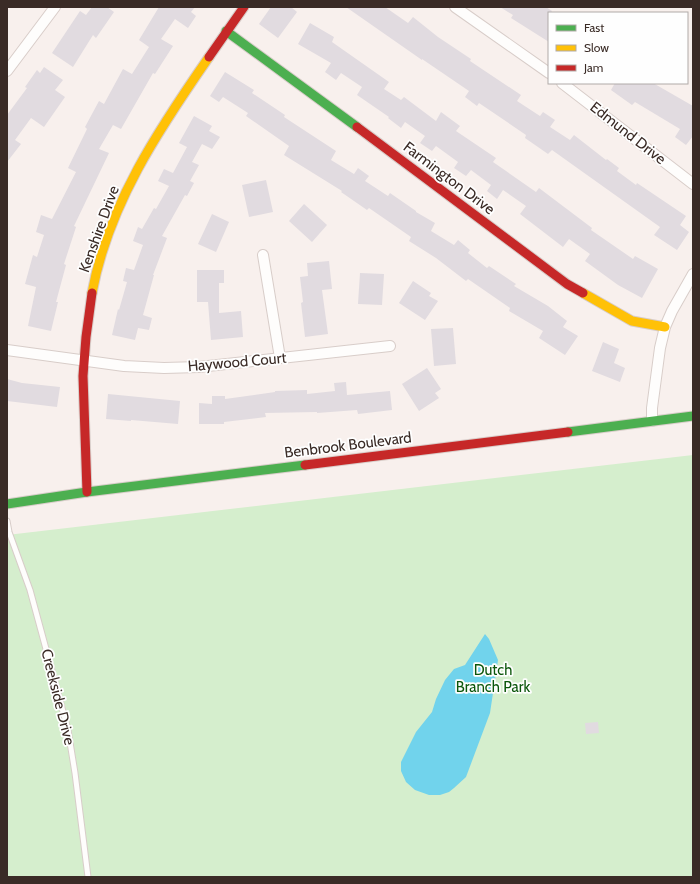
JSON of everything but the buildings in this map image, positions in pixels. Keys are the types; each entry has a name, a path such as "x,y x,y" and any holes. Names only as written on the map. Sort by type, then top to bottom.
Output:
{"main road":[{"name":"Kenshire Drive","path":"87,492 83,414 84,360 93,289 98,268 112,225 123,199 165,121 244,7"},
{"name":"Farmington Drive","path":"226,31 567,284 632,321 665,327"},
{"name":"Benbrook Boulevard","path":"7,504 87,492 693,416"}],"street":[{"path":"7,70 55,7"},
{"path":"455,7 548,72"},
{"name":"Edmund Drive","path":"563,84 693,184"},
{"path":"263,255 280,358"},
{"path":"652,420 660,348 665,327 672,311 693,274"},
{"name":"Haywood Court","path":"7,350 124,366 164,368 199,367 390,346"}],"lane":[{"name":"Creekside Drive","path":"7,521 9,532 30,590 68,730 88,877"}],"green space":[{"name":"Dutch Branch Park","path":"693,455 693,877 7,877 7,535"}],"water":[{"path":"485,634 489,639 498,660 490,713 466,777 449,792 440,795 429,795 415,790 406,782 401,771 401,762 416,732 432,712 445,680 454,669 465,665"}],"traffic: fast":[{"path":"226,31 357,127"},
{"path":"568,432 693,416"},
{"path":"7,504 87,492 305,465"}],"traffic: slow":[{"path":"92,293 110,229 123,199 154,140 209,57"},
{"path":"583,293 632,321 665,327"}],"traffic: jam":[{"path":"209,57 244,7"},
{"path":"357,127 567,284 583,293"},
{"path":"87,492 83,376 86,337 92,293"},
{"path":"305,465 568,432"}]}
